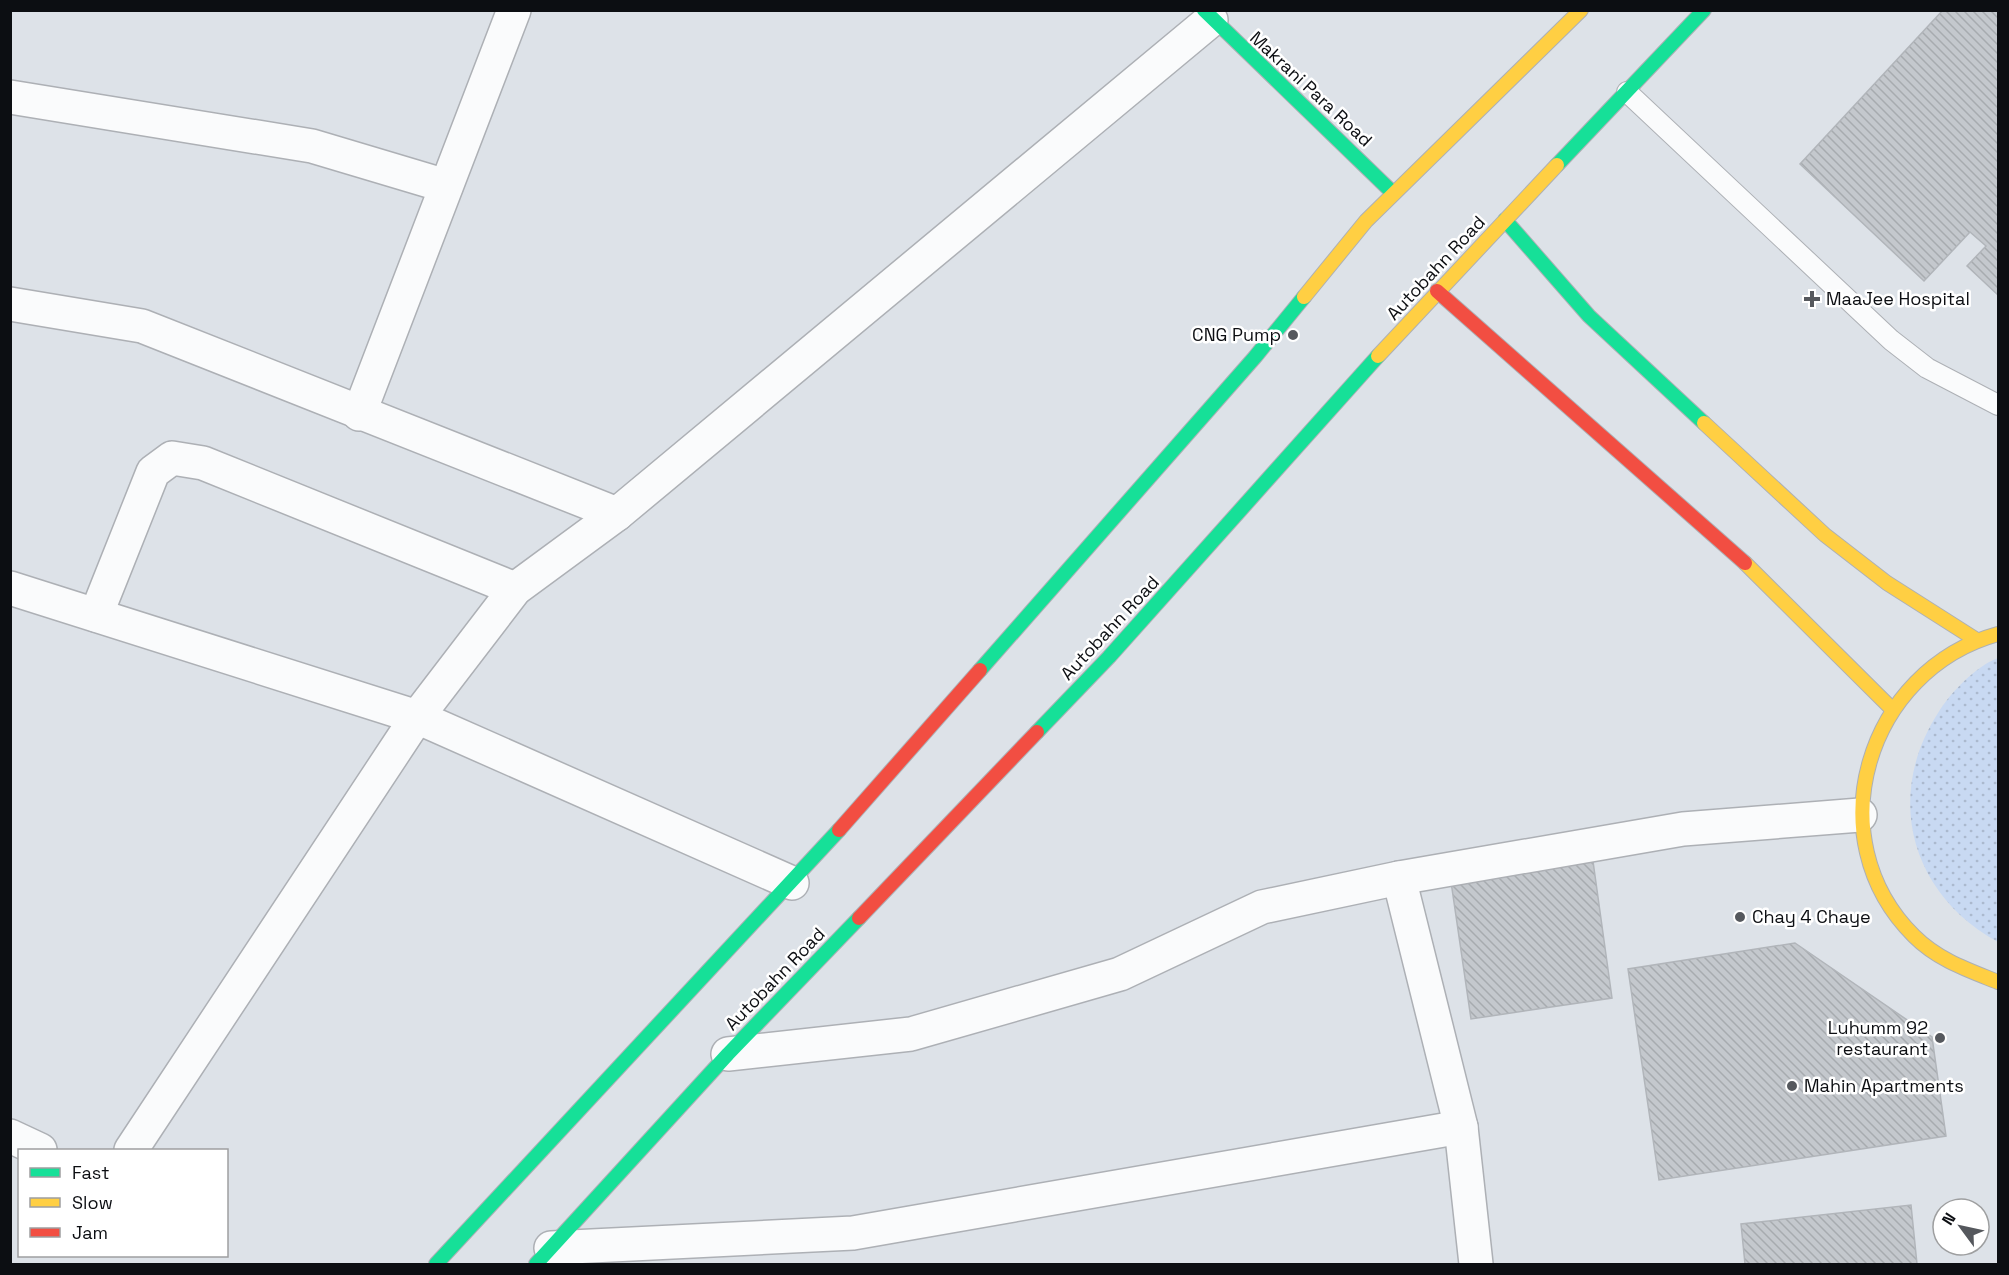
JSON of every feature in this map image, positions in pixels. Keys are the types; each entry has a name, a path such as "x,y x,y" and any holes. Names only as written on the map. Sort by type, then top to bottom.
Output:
{"main road":[{"path":"436,1264 792,883 1256,357 1393,193 1581,10"},
{"name":"Autobahn Road","path":"544,1256 728,1054 1109,657 1437,291 1704,10"},
{"name":"Makrani Para Road","path":"1208,15 1393,193"},
{"path":"1505,220 1589,316 1825,536 1887,583 1975,639"},
{"path":"1437,291 1768,583 1891,708"},
{"path":"1998,634 1975,639 1928,667 1891,708 1873,741 1863,777 1860,814 1869,866 1892,912 1927,950 1970,975 1998,982"},
{"path":"1970,975 1984,991"}],"street":[{"path":"359,414 514,10"},
{"path":"132,1149 417,717 515,589 617,514 1208,15"},
{"path":"10,97 312,146 446,186"},
{"path":"10,304 142,326 359,414 617,514"},
{"path":"96,615 153,472 172,458 203,463 515,589"},
{"path":"10,588 417,717 792,883"},
{"path":"728,1054 911,1034 1120,974 1262,908 1399,878 1683,829 1860,814"},
{"path":"1399,878 1461,1127 1476,1264"},
{"path":"544,1256 853,1233 1461,1127"},
{"path":"10,1136 38,1149"}],"lane":[{"path":"1627,92 1891,340 1927,368 1998,405"}],"shaded area":[{"path":"1998,658 1998,942 1968,922 1944,898 1927,871 1915,841 1910,810 1912,778 1922,745 1938,713 1964,681 1981,667"}],"building":[{"path":"1943,10 1998,10 1998,295 1967,266 1986,246 1970,232 1924,281 1800,164"},
{"path":"1592,854 1612,998 1471,1019 1450,875"},
{"name":"Mahin Apartments","path":"1795,943 1932,1037 1946,1136 1659,1180 1628,969"},
{"path":"1911,1205 1917,1264 1745,1264 1741,1224"}],"traffic: fast":[{"path":"1204,10 1393,193"},
{"path":"1557,165 1704,10"},
{"path":"1505,220 1589,316 1704,423"},
{"path":"980,670 1255,357 1304,297"},
{"path":"1037,732 1109,657 1378,356"},
{"path":"436,1264 839,830"},
{"path":"536,1264 728,1054 859,918"}],"traffic: slow":[{"path":"1304,297 1366,221 1581,10"},
{"path":"1378,356 1557,165"},
{"path":"1704,423 1825,535 1887,583 1975,639"},
{"path":"1745,563 1891,708"},
{"path":"1998,634 1953,653 1916,683 1888,720 1870,762 1863,807 1867,853 1884,896 1914,936 1943,958 1998,982"}],"traffic: jam":[{"path":"1437,291 1745,563"},
{"path":"839,830 980,670"},
{"path":"859,918 1037,732"}],"place":[{"name":"MaaJee Hospital","path":"1812,299"},
{"name":"CNG Pump","path":"1293,335"},
{"name":"Chay 4 Chaye","path":"1740,917"},
{"name":"Luhumm 92 restaurant","path":"1940,1038"},
{"name":"Mahin Apartments","path":"1792,1086"}]}
